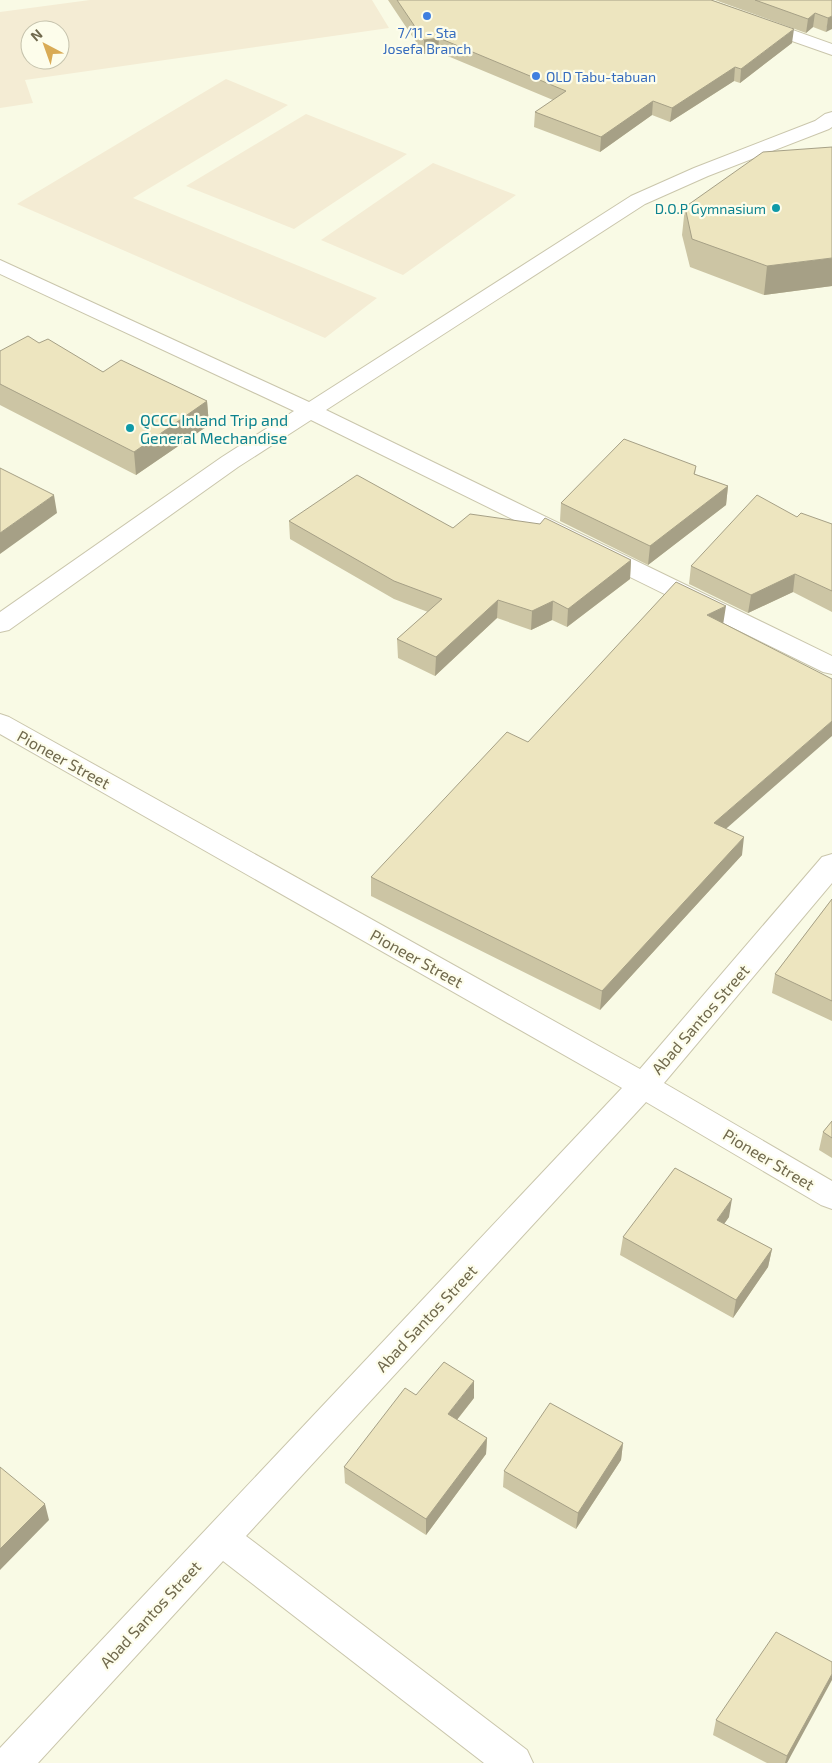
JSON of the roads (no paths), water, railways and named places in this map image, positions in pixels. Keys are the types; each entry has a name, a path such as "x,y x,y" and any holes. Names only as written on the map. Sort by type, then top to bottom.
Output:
{"street":[{"path":"693,0 832,50"},
{"path":"0,624 230,462 638,200 701,172 822,126 832,118"},
{"path":"0,266 311,411 832,666"},
{"name":"Pioneer Street","path":"0,723 643,1085 832,1196"},
{"name":"Abad Santos Street","path":"12,1763 663,1064 832,864"},
{"path":"221,1538 514,1763"}],"place":[{"name":"7/11 - Sta Josefa Branch","path":"427,16"},
{"name":"OLD Tabu-tabuan","path":"536,76"},
{"name":"D.O.P Gymnasium","path":"776,208"},
{"name":"QCCC Inland Trip and General Mechandise","path":"130,428"}]}
